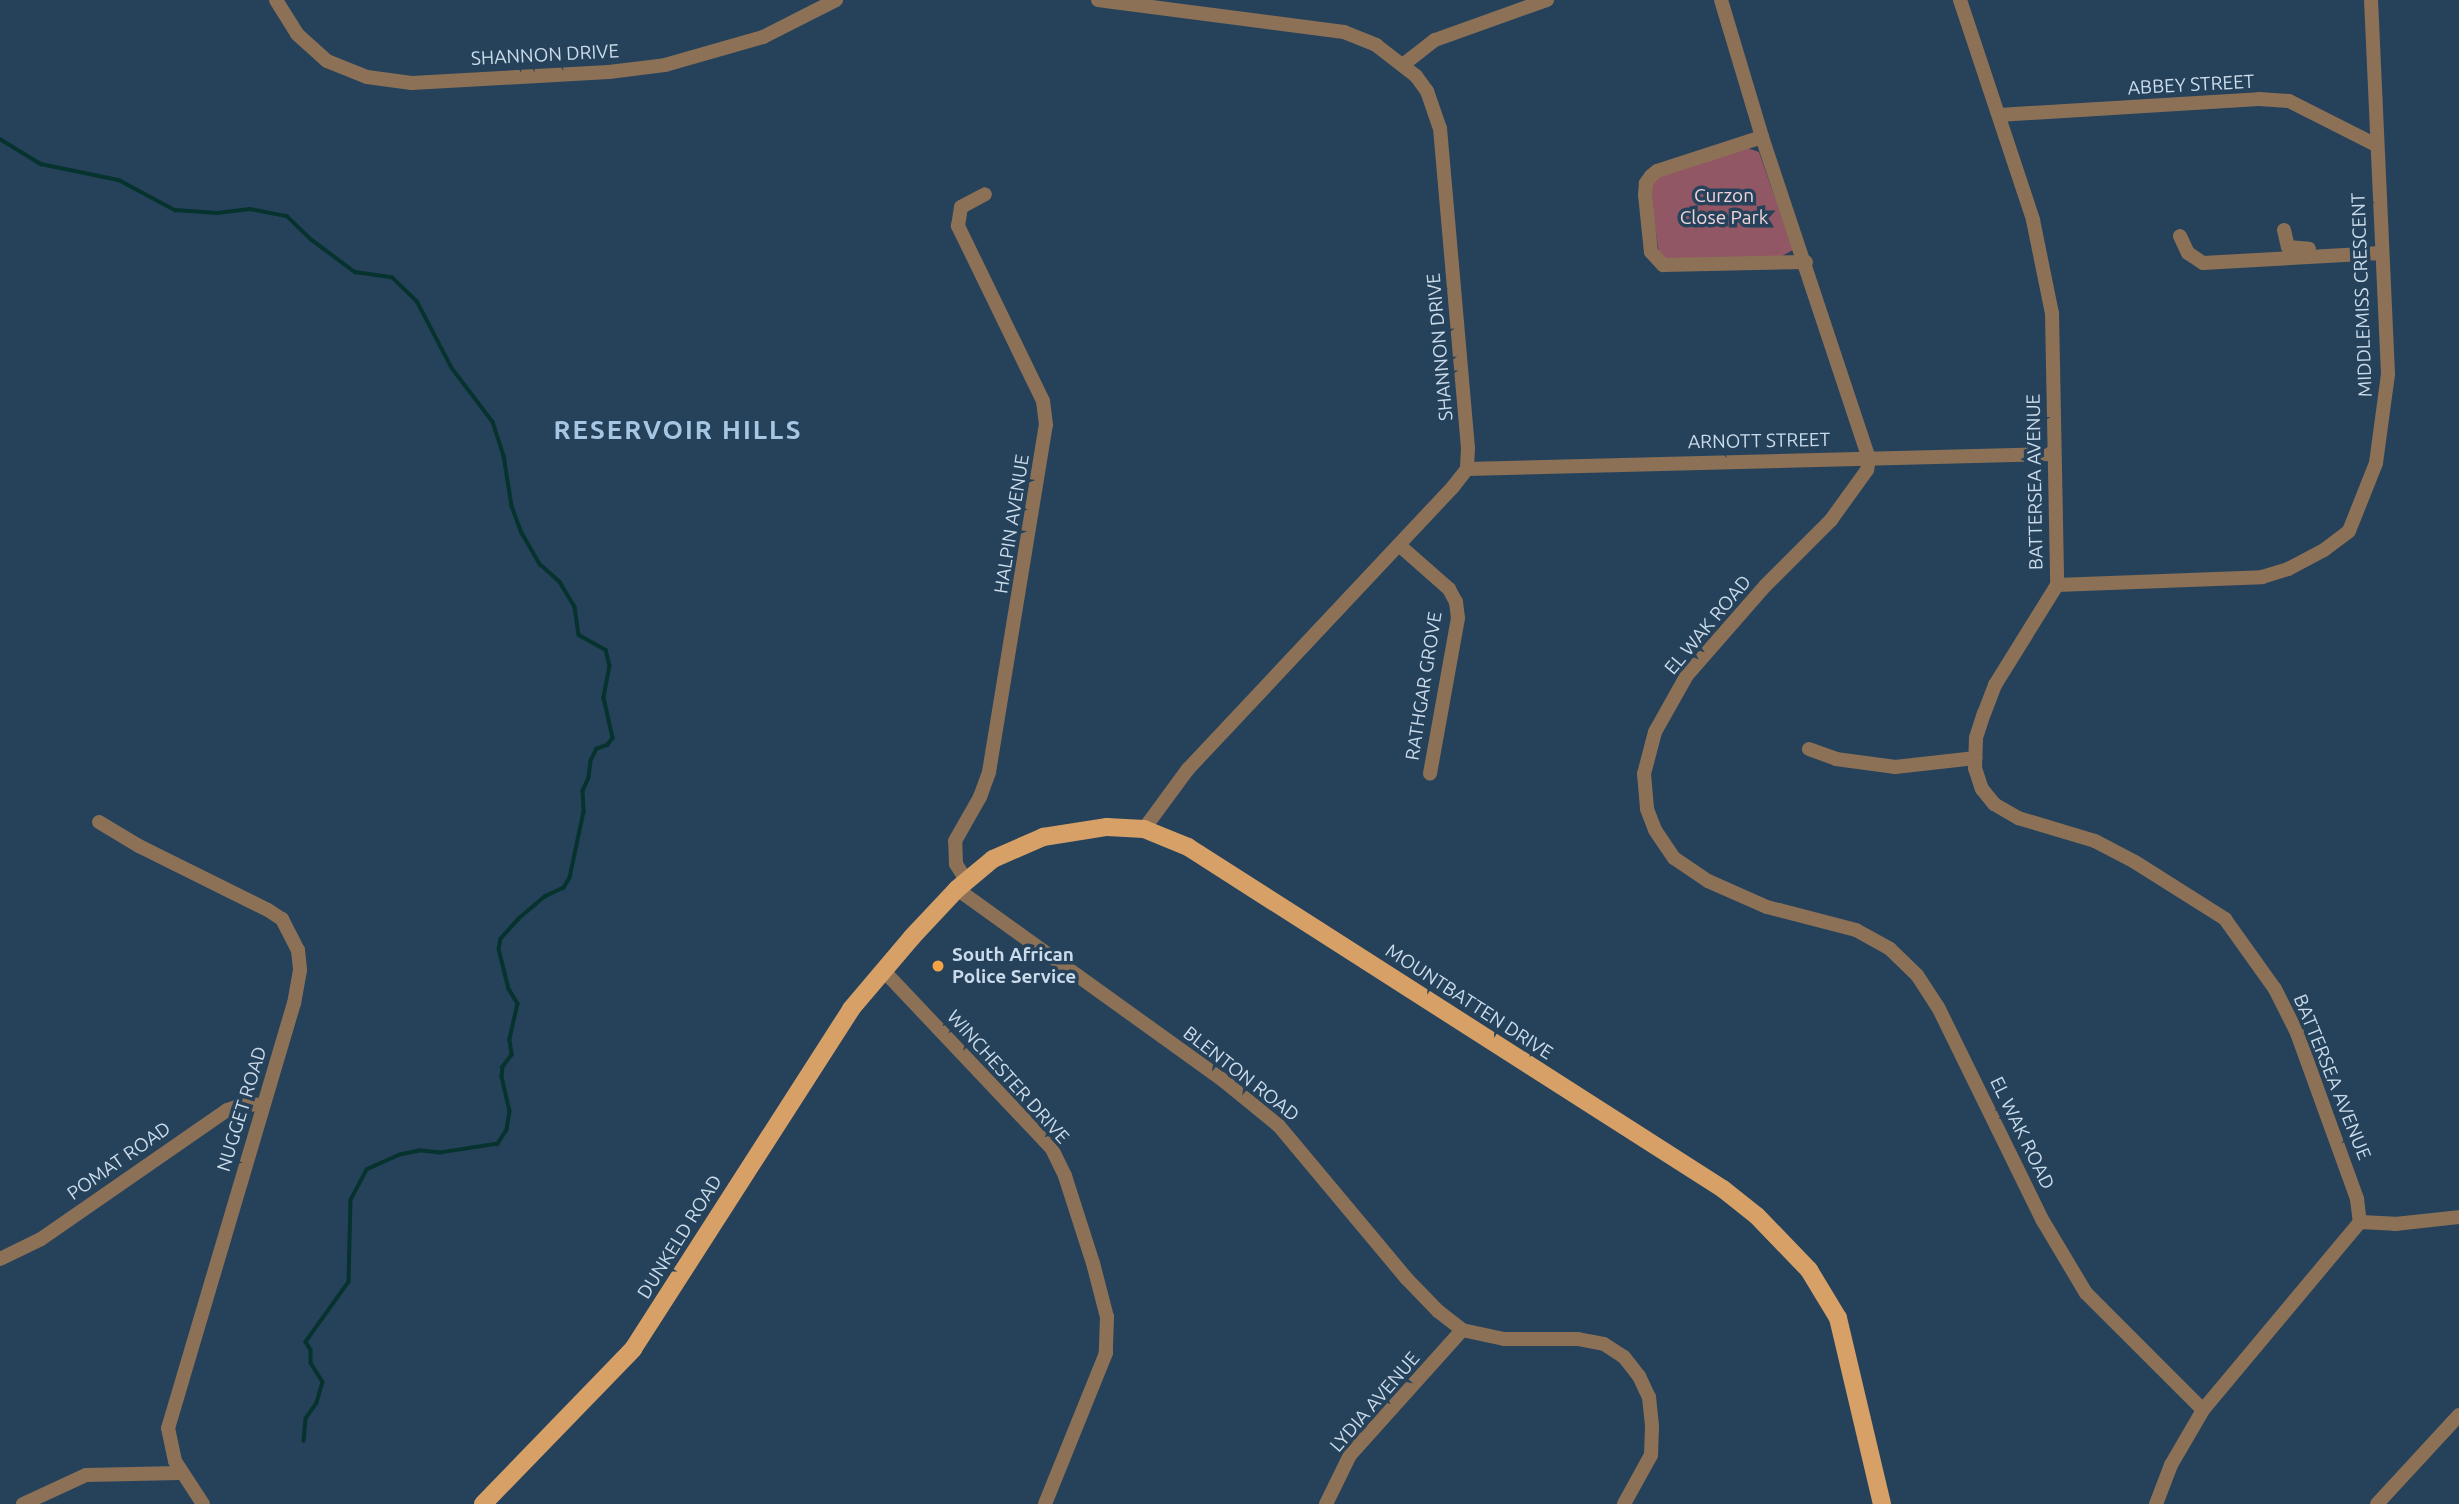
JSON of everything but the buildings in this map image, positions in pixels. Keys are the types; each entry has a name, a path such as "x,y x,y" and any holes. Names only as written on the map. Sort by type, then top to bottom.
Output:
{"main road":[{"name":"MOUNTBATTEN DRIVE","path":"883,970 962,885 993,859 1043,837 1087,828 1144,829 1188,847 1723,1189 1757,1216 1809,1270 1838,1318 1882,1504"},
{"name":"DUNKELD ROAD","path":"484,1504 633,1349 845,1018 883,970"}],"street":[{"name":"SHANNON DRIVE","path":"276,0 297,34 327,61 367,77 400,83 586,74 665,65 755,40 836,0"},
{"name":"SHANNON DRIVE","path":"1098,0 1344,32 1376,45 1404,64 1427,91 1440,128 1467,469"},
{"path":"1404,64 1435,40 1547,0"},
{"path":"1721,0 1762,136 1869,459"},
{"name":"BATTERSEA AVENUE","path":"1959,0 2033,220 2052,313 2057,585 1995,685 1976,738 1976,758 1982,789 1994,804 2018,818 2095,841 2135,862 2225,919 2275,989 2297,1033 2348,1168 2360,1222"},
{"name":"MIDDLEMISS CRESCENT","path":"2057,585 2262,577 2288,569 2324,550 2349,531 2376,463 2384,423 2388,374 2371,0"},
{"name":"ABBEY STREET","path":"1999,115 2259,99 2289,101 2376,145"},
{"path":"1762,136 1657,171 1651,176 1646,183 1645,195 1651,252 1663,265 1805,262"},
{"name":"HALPIN AVENUE","path":"962,885 956,864 955,841 980,797 989,772 1046,425 1043,401 958,226 961,207 985,194"},
{"path":"2284,230 2288,247 2293,250 2381,249"},
{"path":"2180,236 2189,253 2203,263 2381,249"},
{"name":"ARNOTT STREET","path":"1467,469 2053,454"},
{"name":"EL WAK ROAD","path":"1869,459 1867,470 1831,520 1765,586 1687,675 1655,732 1644,774 1647,809 1655,830 1674,858 1709,881 1767,907 1856,930 1890,949 1917,975 1952,1035 2043,1221 2086,1293 2203,1410"},
{"path":"1144,829 1188,769 1467,469"},
{"name":"RATHGAR GROVE","path":"1399,545 1449,589 1456,602 1458,618 1430,774"},
{"path":"1809,749 1836,759 1895,767 1976,758"},
{"name":"NUGGET ROAD","path":"99,822 139,846 282,919 298,950 300,970 294,1003 168,1428 180,1473 203,1504"},
{"name":"BLENTON ROAD","path":"962,885 1224,1081 1279,1126 1407,1279 1438,1311 1462,1330"},
{"name":"WINCHESTER DRIVE","path":"883,970 1052,1149 1065,1176 1093,1263 1107,1317 1106,1353 1045,1504"},
{"name":"POMAT ROAD","path":"0,1259 41,1239 227,1110 244,1104 262,1105"},
{"path":"2156,1504 2171,1465 2203,1410 2360,1222 2395,1224 2459,1217"},
{"path":"1462,1330 1504,1339 1578,1339 1604,1344 1624,1357 1649,1397 1652,1427 1651,1455 1624,1504"},
{"name":"LYDIA AVENUE","path":"1326,1504 1350,1455 1462,1330"},
{"path":"2377,1504 2459,1415"},
{"path":"23,1504 86,1475 180,1473"}],"green space":[{"name":"Curzon Close Park","path":"1744,147 1759,152 1793,250 1782,256 1666,261 1659,253 1649,188 1657,176"}],"waterway":[{"path":"0,139 41,164 119,180 175,210 217,213 250,209 287,216 312,240 355,272 392,277 417,301 452,368 493,422 504,456 512,506 522,533 540,564 560,582 575,607 579,635 606,650 610,666 604,698 613,738 608,745 597,749 591,761 589,778 583,791 584,812 570,878 564,888 545,897 501,939 499,949 509,989 518,1004 510,1040 512,1055 503,1067 502,1077 510,1111 507,1130 498,1144 440,1153 420,1151 400,1155 367,1170 351,1200 349,1282 306,1342 311,1350 311,1363 323,1382 317,1403 306,1419 304,1441"}],"place":[{"name":"South African Police Service","path":"938,966"}],"district":[{"name":"RESERVOIR HILLS","path":"678,430"}]}
